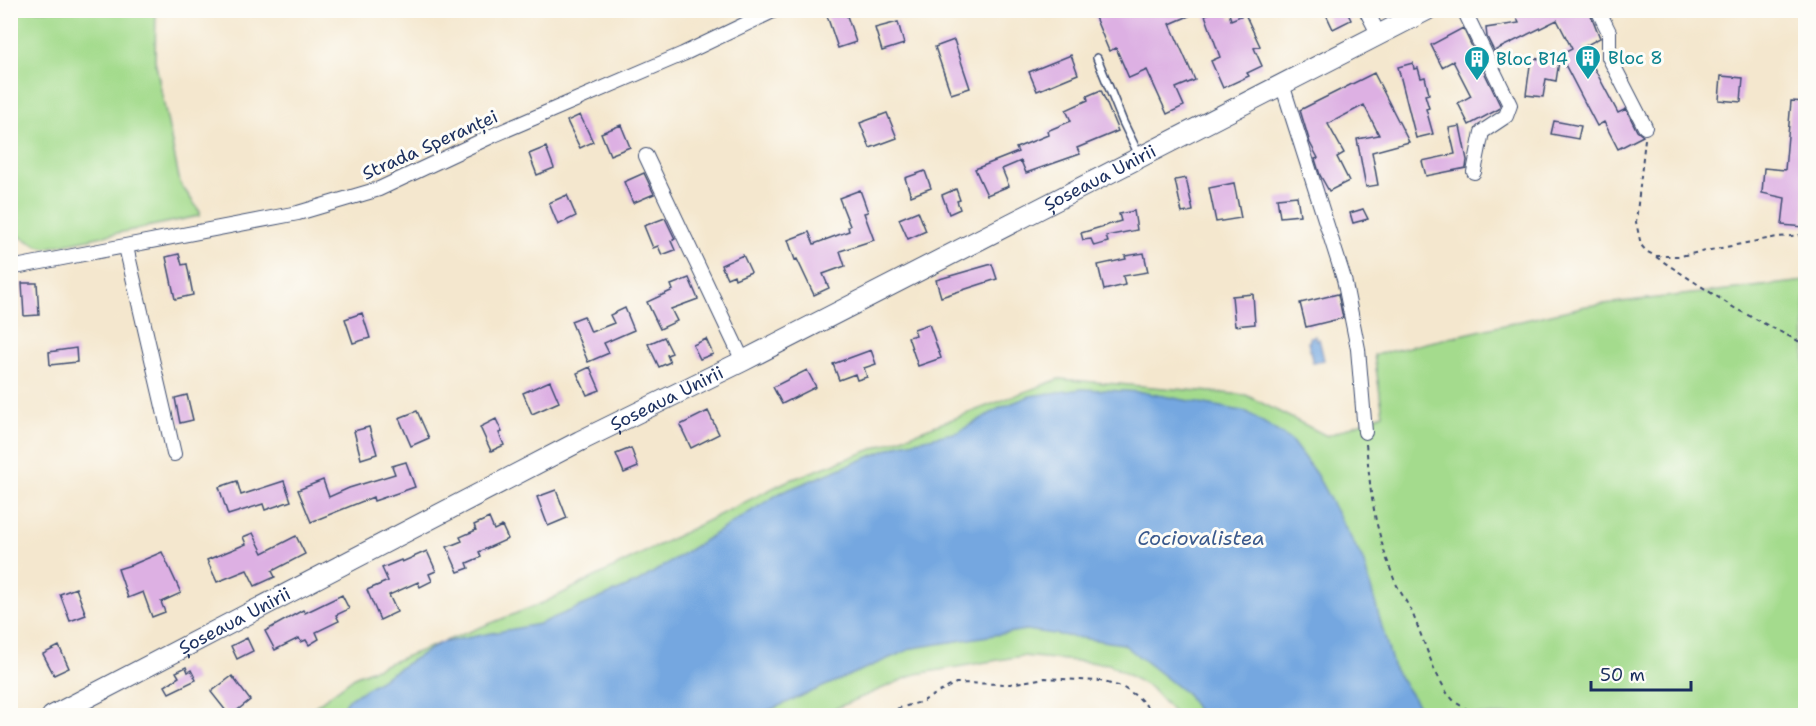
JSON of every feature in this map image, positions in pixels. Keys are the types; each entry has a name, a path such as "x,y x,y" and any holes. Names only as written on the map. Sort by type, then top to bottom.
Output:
{"main road":[{"name":"Șoseaua Unirii","path":"52,716 580,441 743,361 1427,10"}],"street":[{"name":"Strada Speranței","path":"10,268 298,213 379,189 494,135 683,54 775,10"},
{"path":"1366,10 1379,35"},
{"path":"1464,10 1510,105 1506,116 1482,132 1474,172"},
{"path":"1598,10 1609,32 1609,57 1645,127"},
{"path":"1282,84 1344,279 1359,349 1365,432"},
{"path":"646,156 743,361"},
{"path":"126,247 174,454"}],"lane":[{"path":"1098,58 1123,122 1140,156"}],"path":[{"path":"1645,127 1636,222 1641,245 1646,251 1743,313 1806,345"},
{"path":"1655,256 1680,256 1777,237 1806,236"},
{"path":"1365,432 1376,521 1395,582 1412,612 1446,693 1455,702 1478,716"},
{"path":"871,716 921,702 956,683 1010,684 1045,678 1100,681 1122,687 1138,697 1156,716"}],"green space":[{"path":"11,10 156,11 155,60 180,183 200,212 199,216 46,248 11,232"},
{"path":"1805,281 1805,715 1176,715 1151,688 1109,664 1022,656 916,674 820,715 302,716 356,676 545,602 785,482 1059,379 1246,395 1327,436 1383,414 1374,355 1586,306"}],"water":[{"path":"1315,336 1316,340 1319,339 1324,360 1313,363 1308,342 1310,337"},
{"name":"Cociovalistea","path":"1082,389 1142,392 1247,412 1291,440 1316,474 1363,560 1394,669 1425,715 1200,715 1188,695 1123,644 1026,630 913,648 758,715 339,715 346,701 440,643 539,624 638,582 780,493 901,444 958,432 1000,408 1030,396"}],"building":[{"path":"825,10 845,10 856,42 838,48"},
{"path":"1092,10 1121,10 1122,14 1130,10 1203,10 1170,24 1195,80 1176,88 1184,106 1167,114 1147,70 1129,78 1116,48 1109,51"},
{"path":"1218,10 1228,10 1231,20 1245,14 1260,46 1254,48 1262,66 1247,73 1249,76 1223,88 1211,61 1220,57 1205,15"},
{"path":"1324,10 1346,10 1351,20 1333,29"},
{"name":"Bloc 8","path":"1513,10 1589,10 1600,38 1583,47 1618,113 1626,109 1637,131 1643,136 1618,149 1604,122 1597,126 1560,55 1572,49 1557,20 1494,51 1487,37 1486,28 1519,23"},
{"path":"898,22 904,44 882,51 875,28"},
{"name":"Bloc B14","path":"1463,28 1500,105 1499,109 1469,125 1458,103 1471,96 1453,61 1442,67 1431,45"},
{"path":"954,40 970,88 951,94 935,47"},
{"path":"1071,55 1078,74 1037,91 1029,72"},
{"path":"1560,55 1556,81 1546,79 1543,97 1526,95 1531,58 1550,60"},
{"path":"1413,63 1414,69 1418,68 1421,78 1425,77 1429,94 1425,95 1429,108 1426,109 1433,134 1416,138 1398,67"},
{"path":"1374,73 1409,142 1372,152 1378,185 1366,187 1357,139 1379,135 1364,105 1328,124 1344,153 1337,157 1349,181 1329,191 1320,175 1315,159 1318,158 1310,143 1300,110"},
{"path":"1721,76 1743,78 1741,102 1719,100"},
{"path":"1101,90 1118,131 1077,148 1080,154 1026,173 1021,161 1002,169 1009,186 987,195 975,169 1018,152 1016,148 1048,135 1047,131 1071,121 1066,110 1088,100 1087,96"},
{"path":"1791,101 1806,102 1804,227 1782,225 1785,198 1762,193 1764,168 1785,170"},
{"path":"887,113 897,138 870,148 860,123"},
{"path":"580,115 593,142 580,148 567,121"},
{"path":"1554,121 1581,126 1578,139 1551,134"},
{"path":"621,125 630,147 610,155 601,133"},
{"path":"1460,126 1467,160 1466,168 1426,176 1422,161 1455,154 1449,128"},
{"path":"546,147 554,168 537,175 529,154"},
{"path":"925,171 931,188 911,196 905,178"},
{"path":"644,173 654,194 633,203 624,182"},
{"path":"1186,178 1193,211 1182,213 1175,180"},
{"path":"1234,183 1241,218 1216,222 1209,188"},
{"path":"956,189 960,209 949,214 942,195"},
{"path":"860,190 868,212 864,213 874,240 840,251 845,266 823,274 829,288 814,295 797,259 795,260 788,240 809,232 814,244 849,231 850,226 839,198"},
{"path":"567,195 576,216 558,225 549,203"},
{"path":"1297,196 1300,215 1280,217 1277,198"},
{"path":"1363,209 1368,219 1353,223 1350,213"},
{"path":"918,211 926,231 908,239 899,219"},
{"path":"1134,211 1137,230 1106,236 1108,242 1094,246 1091,239 1083,240 1081,233 1121,221 1119,214"},
{"path":"665,218 675,239 671,241 675,250 662,255 658,246 653,248 644,226"},
{"path":"1144,253 1148,272 1123,276 1125,285 1104,290 1098,265 1126,259 1125,256"},
{"path":"179,254 182,265 187,264 193,295 175,299 166,257"},
{"path":"743,255 751,272 735,279 734,275 727,278 721,265"},
{"path":"992,264 997,279 941,297 936,280"},
{"path":"689,278 698,299 671,309 677,321 660,329 647,302 673,290 671,285"},
{"path":"22,283 37,283 39,315 24,316"},
{"path":"1253,294 1255,324 1235,326 1232,296"},
{"path":"1338,294 1343,318 1306,327 1300,303"},
{"path":"625,308 634,330 604,343 609,353 588,362 571,321 584,316 591,332 614,323 610,315"},
{"path":"362,313 370,338 353,343 345,319"},
{"path":"929,324 941,358 918,366 908,337 916,335 914,329"},
{"path":"664,337 672,353 667,355 670,362 659,367 648,344"},
{"path":"706,339 713,354 700,359 693,345"},
{"path":"76,348 77,362 50,365 49,352"},
{"path":"871,350 876,364 864,368 867,377 857,380 855,374 839,380 833,364"},
{"path":"590,367 600,390 587,395 577,373"},
{"path":"807,370 816,387 782,404 773,387"},
{"path":"550,381 559,402 532,414 523,393"},
{"path":"187,395 193,420 180,423 175,398"},
{"path":"417,411 429,438 411,446 399,418"},
{"path":"708,411 719,434 691,448 680,425"},
{"path":"496,419 502,432 499,433 504,445 491,451 480,427"},
{"path":"369,427 377,454 361,459 354,431"},
{"path":"631,448 638,467 624,473 616,454"},
{"path":"406,462 415,487 374,501 373,497 311,522 298,490 323,480 329,497 349,488 395,474 392,466"},
{"path":"237,481 241,495 284,481 291,501 265,510 263,504 228,515 219,487"},
{"path":"556,490 567,518 548,526 537,497"},
{"path":"489,518 494,530 502,526 508,539 479,552 481,557 467,563 469,568 458,572 447,547 462,541 460,537 476,530 474,525"},
{"path":"253,533 263,553 296,536 305,554 272,571 275,577 255,586 247,570 217,582 207,560 246,544 243,537"},
{"path":"427,551 436,571 429,574 432,581 420,587 418,582 389,595 397,612 380,620 367,590 388,581 382,568"},
{"path":"162,552 181,593 161,602 165,612 152,617 143,592 128,598 118,569"},
{"path":"76,588 86,615 70,621 60,594"},
{"path":"342,595 349,609 336,615 339,621 316,632 319,639 309,645 306,640 301,642 299,638 275,650 265,631 303,610 305,613"},
{"path":"247,638 253,651 237,659 231,646"},
{"path":"59,646 69,668 54,675 43,654"},
{"path":"186,667 188,672 191,670 196,680 169,693 165,686 179,677 176,672"},
{"path":"232,676 250,700 230,716 211,692"}],"place":[{"name":"Bloc 8","path":"1588,81"},
{"name":"Bloc B14","path":"1477,82"}]}
